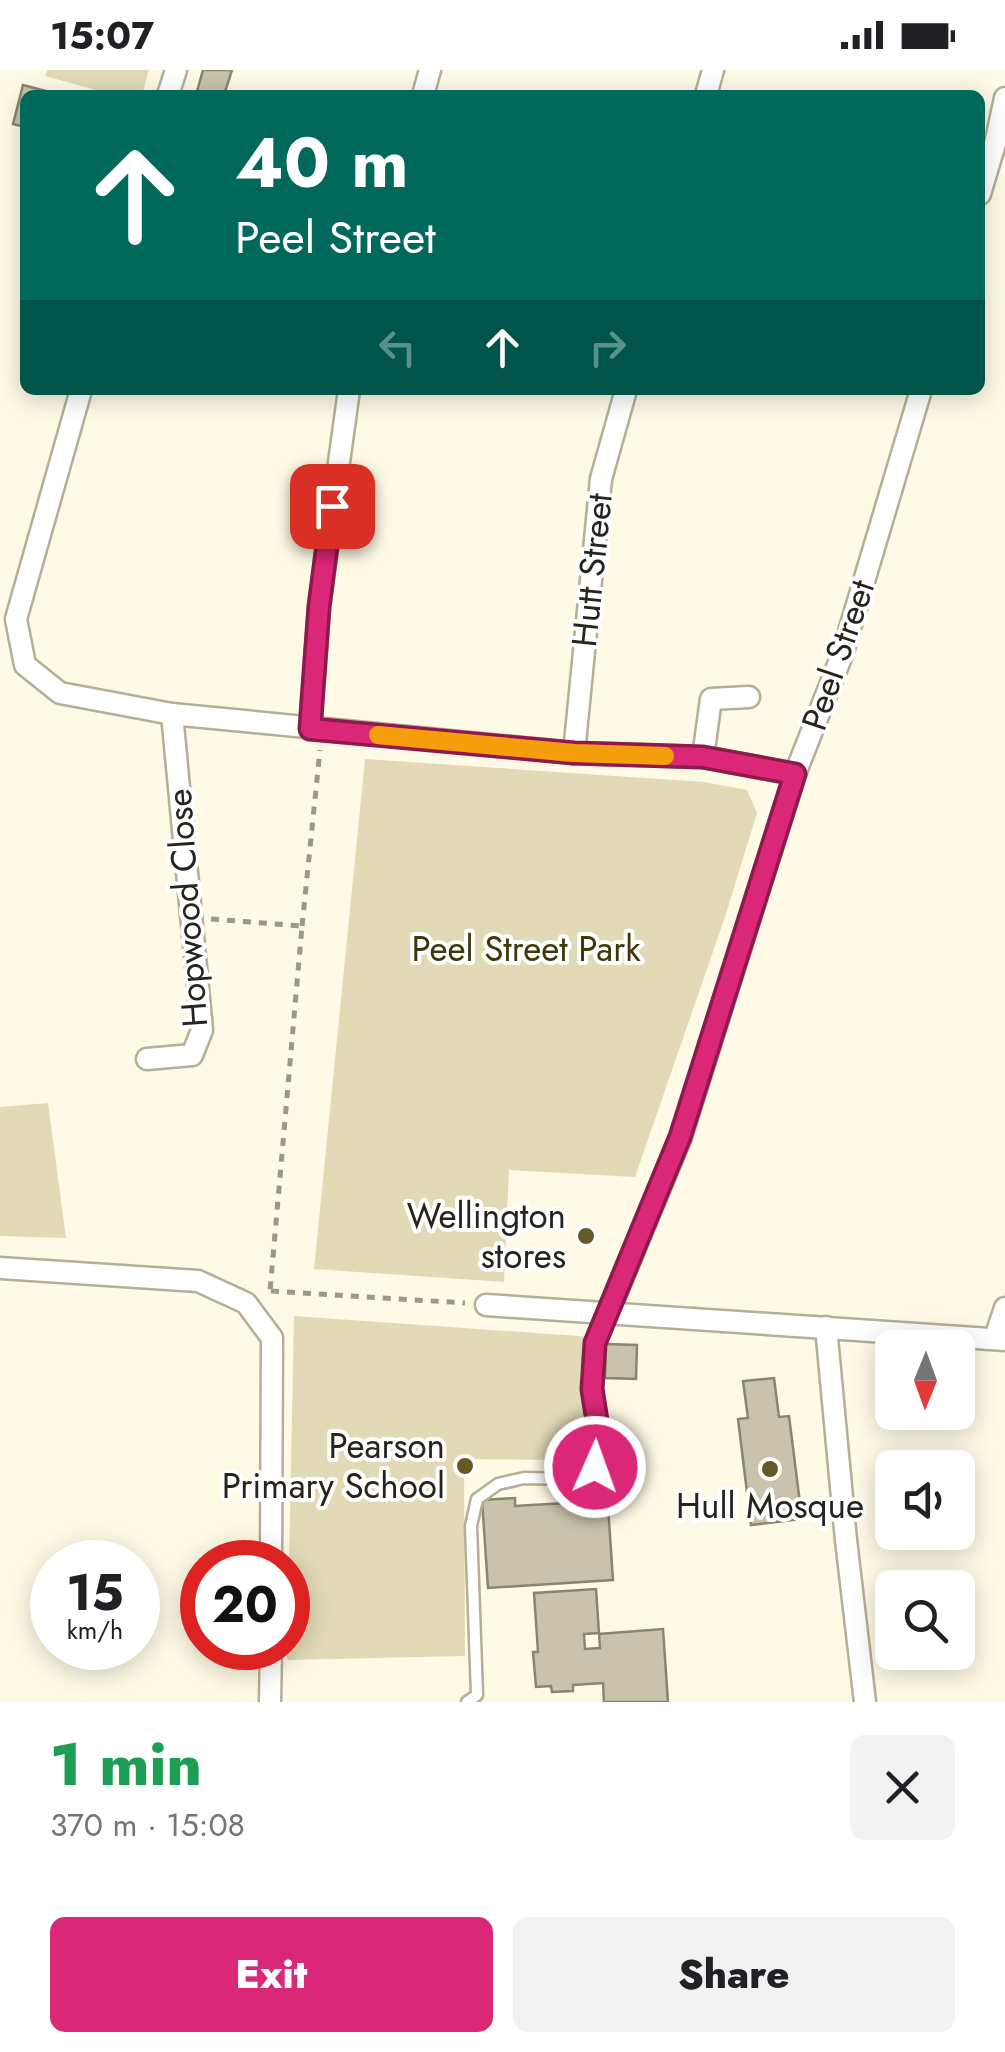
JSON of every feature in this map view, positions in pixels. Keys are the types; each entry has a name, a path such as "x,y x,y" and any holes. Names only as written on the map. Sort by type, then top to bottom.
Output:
{"street":[{"path":"985,177 1005,98"},
{"path":"80,395 16,619 24,665 60,693 172,714 316,730 574,753 703,757 795,774"},
{"path":"316,730 319,607 348,395"},
{"name":"Hutt Street","path":"574,753 601,479 625,395"},
{"name":"Peel Street","path":"608,1313 680,1137 795,774 842,655 920,395"},
{"path":"703,757 711,699 749,698"},
{"name":"Hopwood Close","path":"147,1059 192,1055 202,1030 172,714"},
{"path":"0,1268 198,1281 246,1303 272,1338 271,1540"},
{"path":"486,1304 1000,1339 1005,1308"},
{"path":"826,1327 865,1702"},
{"path":"270,1670 270,1702"}],"lane":[{"path":"467,1702 477,1696 471,1526 476,1499 498,1484 524,1478 576,1478 595,1467 595,1343 608,1313"}],"path":[{"path":"270,1291 316,730"},
{"path":"192,918 302,926"},
{"path":"246,1303 270,1291 486,1304"}],"green space":[{"path":"47,70 149,70 143,90 96,90 45,76"},
{"name":"Peel Street Park","path":"365,759 704,782 747,790 757,813 635,1177 509,1170 504,1282 314,1269"},
{"path":"48,1103 66,1238 0,1236 0,1107"},
{"path":"294,1316 593,1337 581,1431 587,1447 586,1471 572,1478 572,1460 464,1459 465,1656 310,1659 310,1540 289,1540"}],"building":[{"path":"203,70 232,70 226,90 197,90"},
{"path":"20,97 20,126 13,124"},
{"path":"606,1344 637,1345 636,1379 605,1378"},
{"name":"Hull Mosque","path":"774,1378 779,1417 789,1416 802,1519 751,1525 738,1419 748,1418 743,1381"},
{"path":"607,1491 613,1580 488,1588 482,1500 515,1498 515,1506 583,1502 582,1493"},
{"path":"596,1589 599,1633 584,1634 585,1649 600,1648 599,1634 663,1629 668,1702 604,1702 603,1683 573,1685 573,1691 552,1692 551,1686 536,1687 534,1593"}],"slow traffic":[{"path":"378,735 574,753 665,756"}],"place":[{"name":"Wellington stores","path":"586,1236"},
{"name":"Pearson Primary School","path":"465,1466"},
{"name":"Hull Mosque","path":"770,1469"}],"route":[{"path":"332,506 319,607 310,729 574,753 703,757 795,774 680,1137 595,1343 595,1467"}]}
